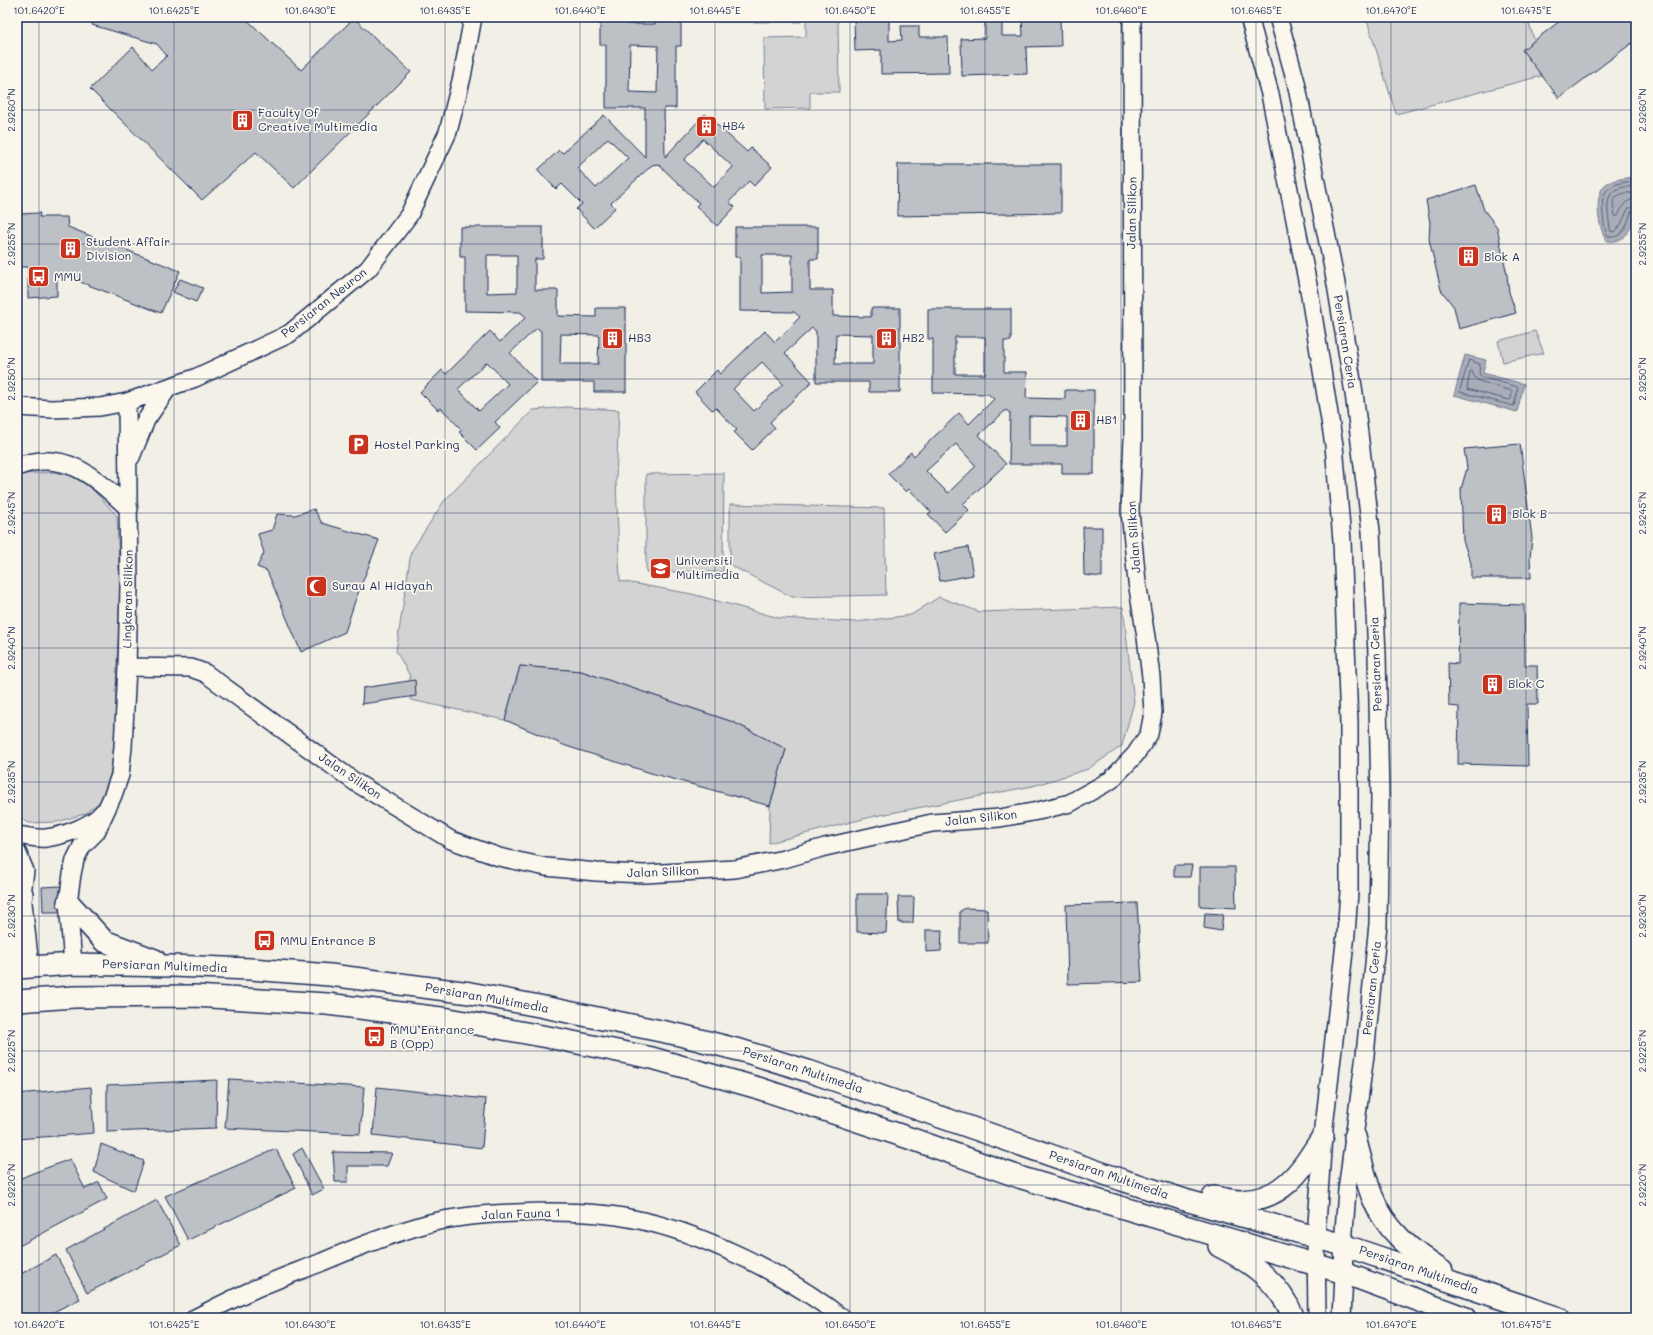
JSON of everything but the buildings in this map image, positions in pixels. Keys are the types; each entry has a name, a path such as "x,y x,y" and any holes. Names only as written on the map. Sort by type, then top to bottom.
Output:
{"main road":[{"path":"17,918 22,894"},
{"path":"68,902 104,941 171,966"},
{"name":"Persiaran Multimedia","path":"24,967 73,964 171,966 330,975 470,993 672,1034 743,1051 811,1072 1122,1180 1185,1200 1343,1245 1559,1318"},
{"path":"17,1001 82,996 194,996 251,998 327,1004 449,1019 652,1058 758,1088 915,1140 1022,1178 1344,1273 1466,1318"},
{"path":"1122,1180 1195,1195 1240,1201 1258,1199 1275,1193 1283,1188 1309,1158 1323,1136"},
{"path":"1355,1138 1372,1197 1383,1217 1398,1236 1413,1251 1450,1276 1469,1286 1494,1296"},
{"path":"1144,1214 1241,1257 1262,1272 1282,1293 1294,1318"}],"street":[{"name":"Persiaran Neuron","path":"17,408 52,409 100,407 127,402 196,378 289,334 368,269 409,215 448,132 462,77 473,17"},
{"name":"Jalan Silikon","path":"127,667 191,668 205,673 355,782 451,840 499,857 546,867 596,872 645,874 734,869 784,859 825,847 932,823 1000,818 1038,811 1070,803 1111,780 1135,755 1149,734 1153,713 1151,677 1137,582 1130,511 1133,438 1132,17"},
{"path":"1249,17 1270,94 1309,290 1334,445 1342,541 1349,709 1349,892 1344,957 1323,1136 1316,1238 1318,1318"},
{"name":"Persiaran Ceria","path":"1278,17 1296,82 1336,278 1354,393 1371,532 1377,654 1380,798 1378,924 1372,999 1355,1138 1346,1190 1343,1245 1344,1273 1342,1318"},
{"path":"128,464 146,420 168,388"},
{"name":"Lingkaran Silikon","path":"73,964 68,902 75,860 82,846 96,832 113,795 120,775 123,747 127,667 129,509 127,402"},
{"path":"17,467 45,461 70,464 99,481 129,509"},
{"name":"Lingkaran Silikon","path":"17,835 45,838 67,833 85,826 100,816 113,795"},
{"path":"17,852 25,871 22,894 24,967"},
{"name":"Jalan Fauna 1","path":"195,1318 247,1292 381,1238 431,1223 484,1214 532,1212 582,1213 626,1218 676,1229 716,1245 770,1272 826,1306 842,1318"}],"shaded area":[{"path":"717,17 801,17 801,22 717,22"},
{"path":"806,17 838,17 839,92 810,92 810,108 765,109 764,38 806,37"},
{"path":"1366,17 1527,17 1545,75 1396,114"},
{"path":"1535,331 1544,353 1503,362 1498,341"},
{"path":"567,407 619,410 616,481 620,581 692,594 779,618 856,622 911,615 939,597 980,612 1123,607 1134,702 1122,746 1088,769 1033,786 875,816 769,843 770,806 786,749 733,722 581,671 520,666 505,720 411,700 410,676 396,651 411,552 444,501 533,410"},
{"path":"54,472 81,478 117,516 120,595 115,753 109,779 100,802 84,814 57,822 29,823 17,817 17,476 22,474"},
{"path":"724,473 723,572 646,572 646,474"},
{"path":"730,504 884,508 886,595 792,597 730,565"}],"water":[{"path":"1634,177 1636,179 1636,198 1630,229 1625,236 1617,241 1607,241 1599,220 1599,195 1606,184 1620,179"},
{"path":"1465,355 1486,360 1483,373 1524,384 1517,412 1454,395"}],"place":[{"name":"Faculty Of Creative Multimedia","path":"242,120"},
{"name":"HB4","path":"706,126"},
{"name":"Student Affair Division","path":"71,249"},
{"name":"Blok A","path":"1468,257"},
{"name":"MMU","path":"39,277"},
{"name":"HB3","path":"612,338"},
{"name":"HB2","path":"887,338"},
{"name":"HB1","path":"1081,420"},
{"name":"Hostel Parking","path":"358,445"},
{"name":"Blok B","path":"1496,514"},
{"name":"Universiti Multimedia","path":"661,568"},
{"name":"Surau Al Hidayah","path":"317,586"},
{"name":"Blok C","path":"1493,684"},
{"name":"MMU Entrance B","path":"264,941"},
{"name":"MMU Entrance B (Opp)","path":"374,1037"}]}
